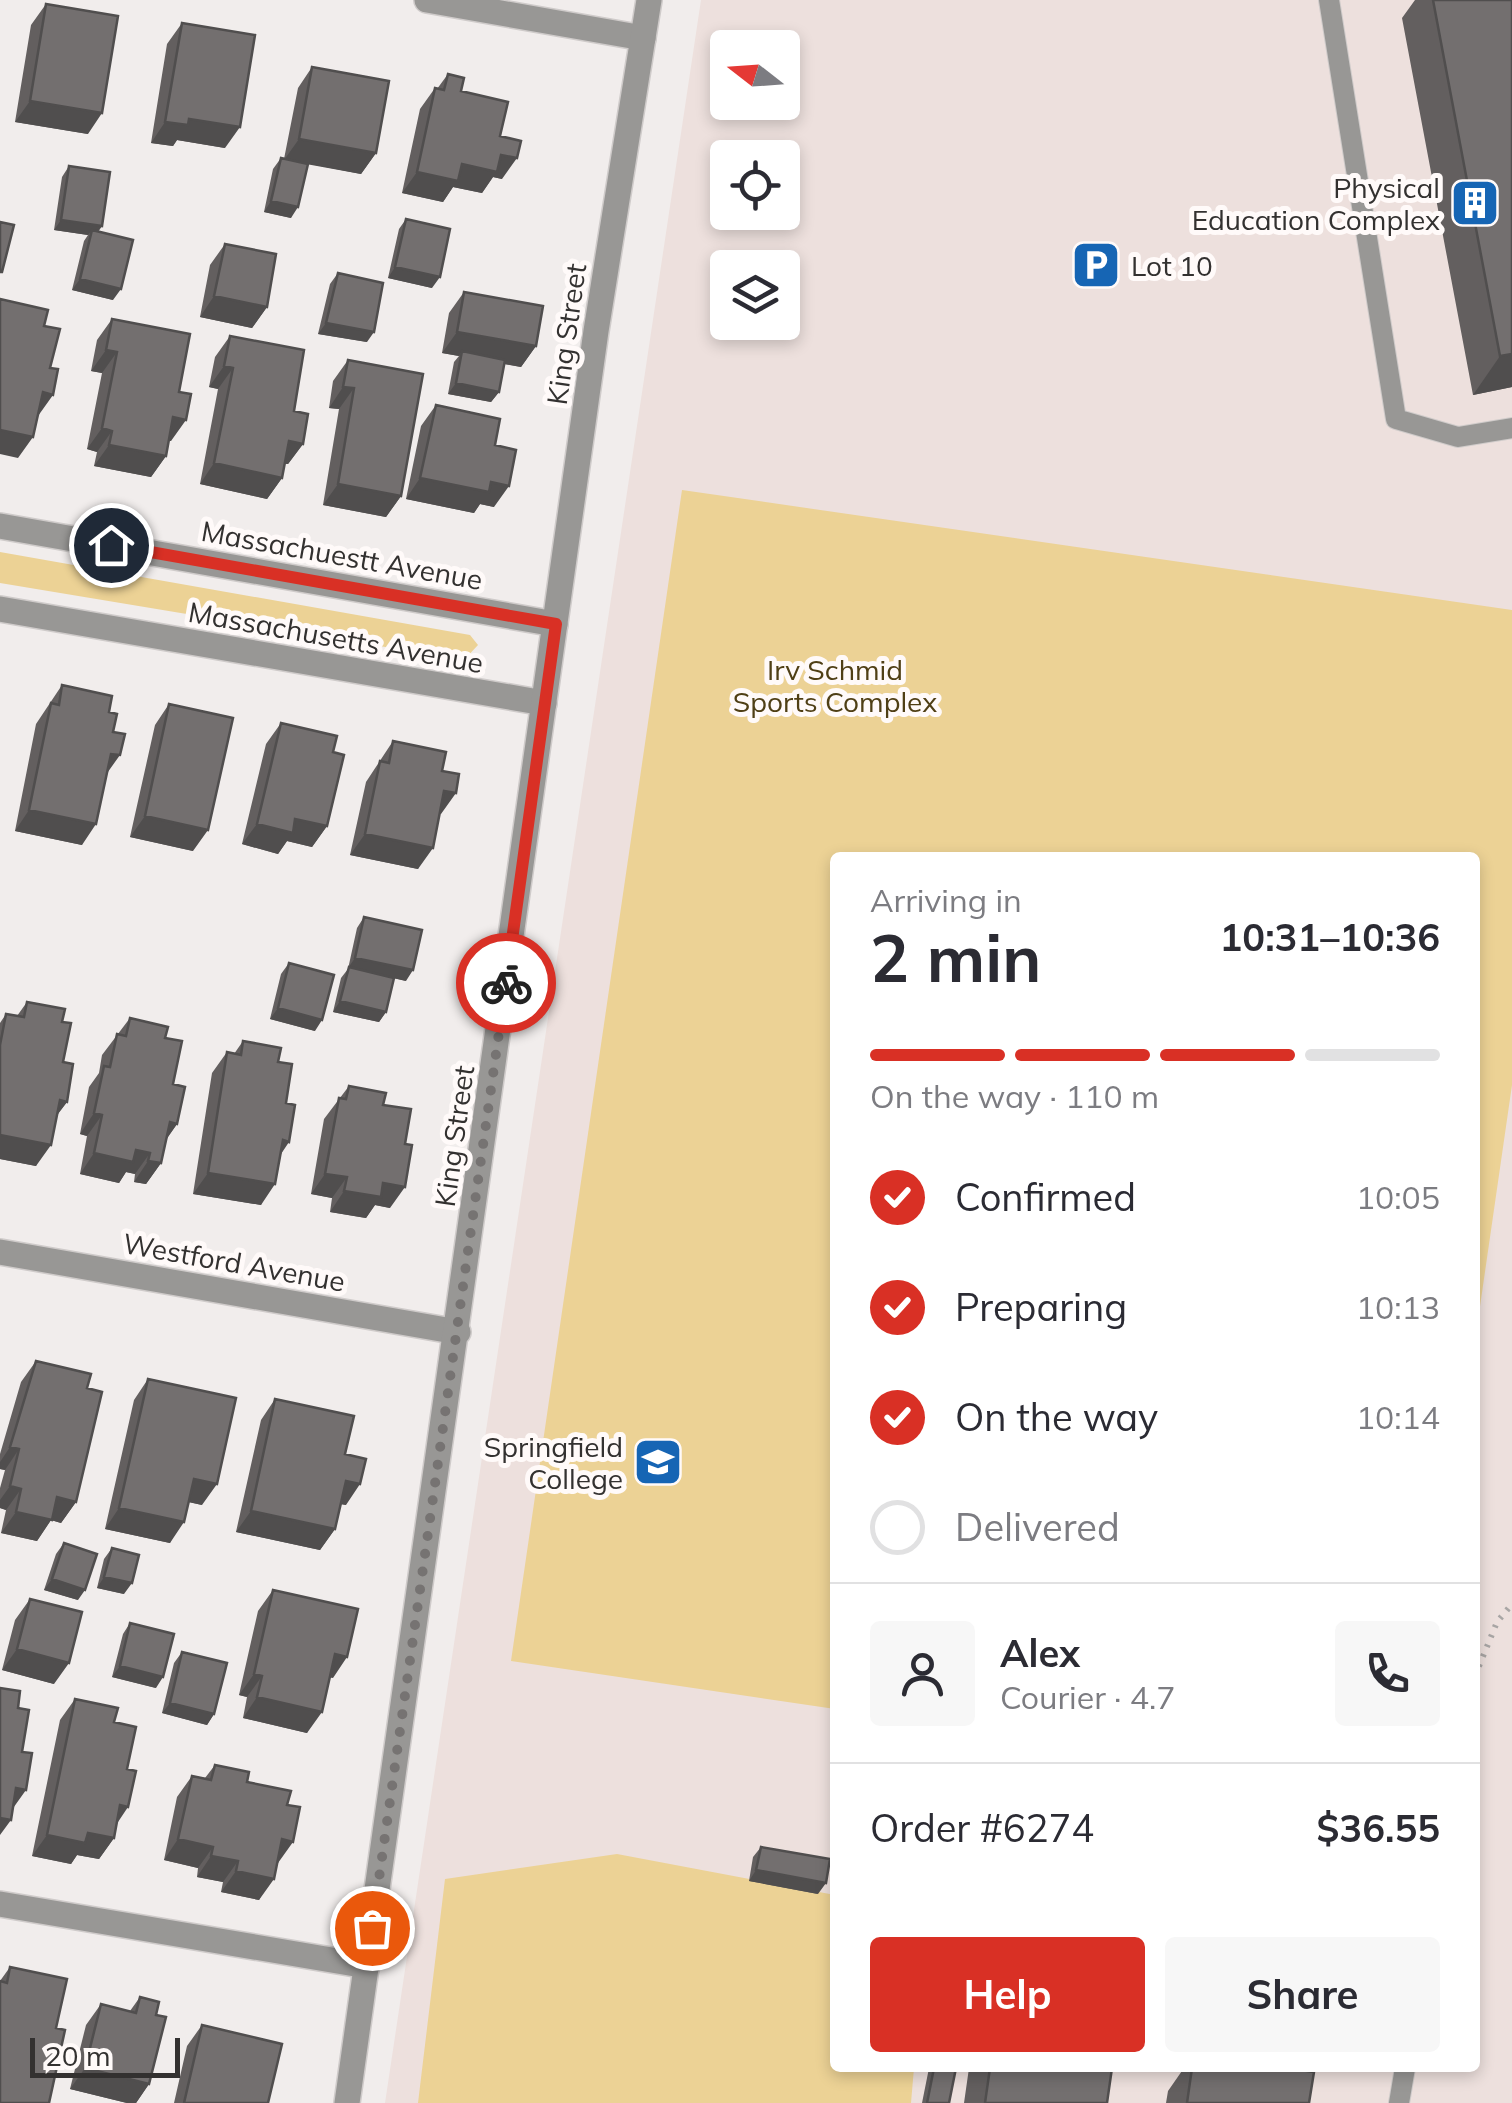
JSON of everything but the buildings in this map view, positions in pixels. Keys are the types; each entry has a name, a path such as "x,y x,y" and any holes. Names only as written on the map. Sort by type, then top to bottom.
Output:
{"street":[{"path":"427,0 643,38"},
{"name":"King Street","path":"347,2103 544,704 649,0"},
{"name":"Massachuestt Avenue","path":"0,526 556,624"},
{"name":"Massachusetts Avenue","path":"0,609 544,704"},
{"name":"Westford Avenue","path":"0,1252 458,1332"},
{"path":"0,1904 367,1966"}],"lane":[{"path":"1328,0 1396,419 1458,437 1512,428"},
{"path":"1400,2103 1404,2072"}],"path":[{"path":"1480,1664 1497,1622 1512,1604"}],"shaded area":[{"name":"Springfield College","path":"701,0 1512,0 1512,2103 385,2103"}],"green space":[{"name":"Irv Schmid Sports Complex","path":"682,490 1512,610 1512,1085 1480,1306 1480,852 830,852 830,1708 511,1661"},
{"path":"0,552 470,635 478,645 464,660 0,583"},
{"path":"617,1854 830,1894 830,2072 914,2072 911,2103 418,2103 445,1879"}],"way so far":[{"path":"372,1928 506,983"}],"place":[{"name":"Physical Education Complex","path":"1475,203"},
{"name":"Lot 10","path":"1096,265"},
{"name":"Springfield College","path":"658,1462"}],"route":[{"path":"111,545 556,624 506,983"}]}
